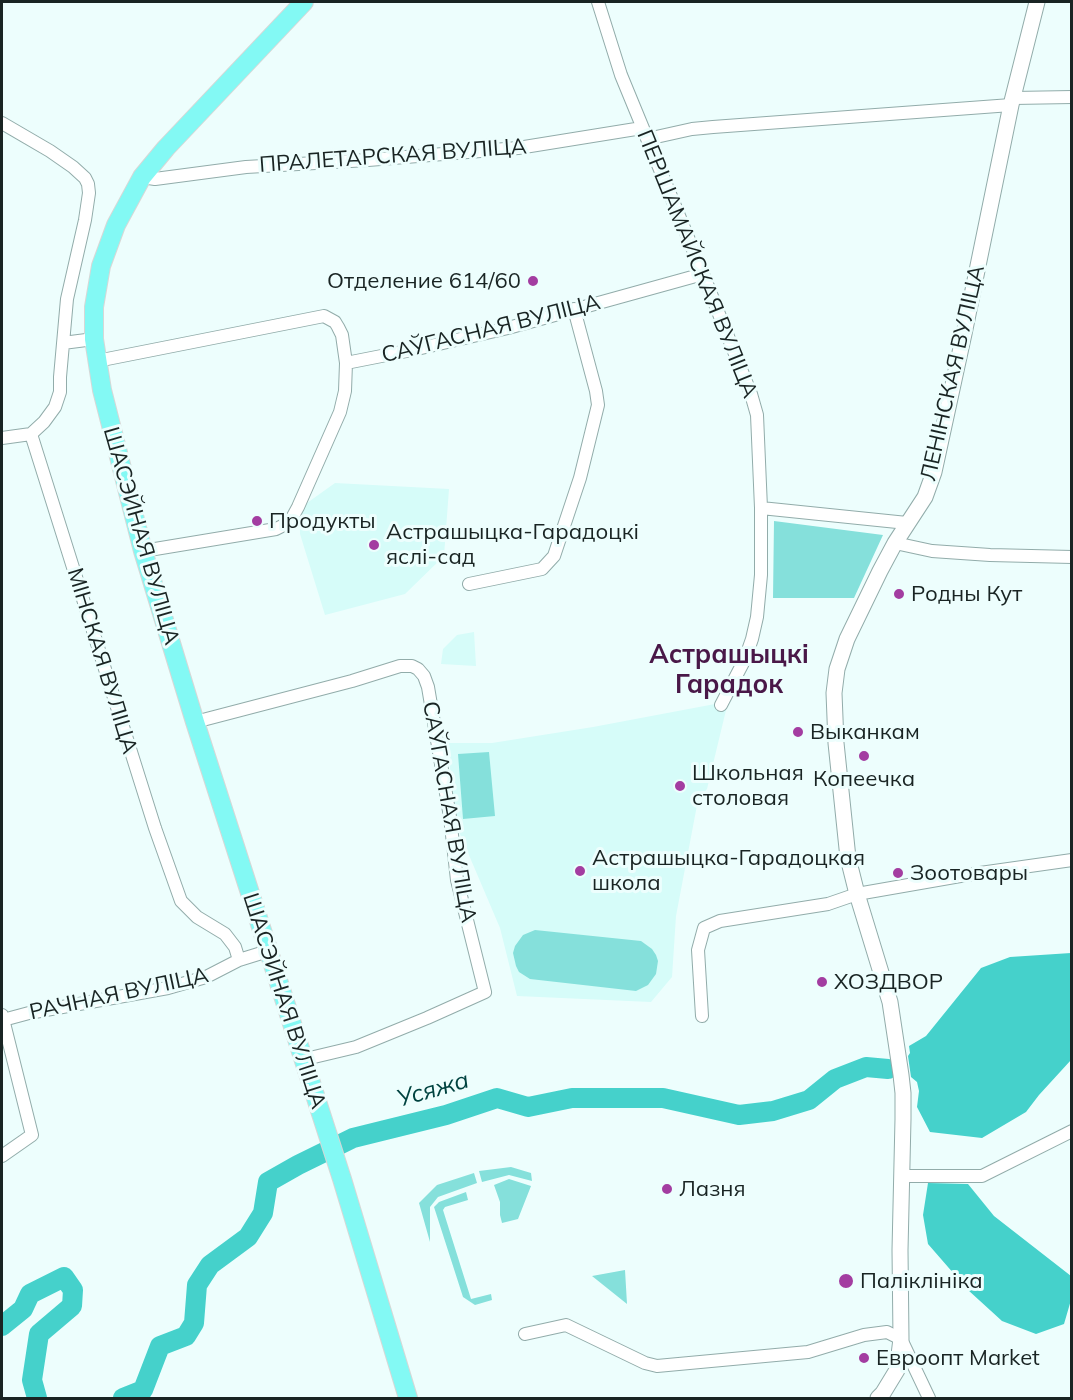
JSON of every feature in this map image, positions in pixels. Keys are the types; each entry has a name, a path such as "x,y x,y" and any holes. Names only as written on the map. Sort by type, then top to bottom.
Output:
{"main road":[{"name":"ШАСЭЙНАЯ ВУЛІЦА","path":"303,2 166,148 142,177 116,225 100,266 94,307 94,339 102,390 143,551 267,951 342,1179 408,1398"}],"street":[{"name":"ПЕРШАМАЙСКАЯ ВУЛІЦА","path":"598,2 621,75 703,274 751,394 757,415 761,508 761,575 757,617 745,659 721,705"},
{"name":"ЛЕНІНСКАЯ ВУЛІЦА","path":"878,1398 897,1370 900,1340 902,1075 890,1002 848,858 837,753 834,693 837,669 847,639 895,543 925,497 934,471 1012,102 1037,2"},
{"name":"ПРАЛЕТАРСКАЯ ВУЛІЦА","path":"142,177 155,179 246,167 518,148 645,133 1071,97"},
{"path":"2,123 65,161 85,178 88,184 86,220 66,299 60,392 55,407 31,434 2,438"},
{"name":"САЎГАСНАЯ ВУЛІЦА","path":"346,363 508,328 703,274"},
{"path":"469,584 542,569 554,556 580,478 598,405 574,309"},
{"path":"97,361 324,316 335,322 342,335 346,363 344,402 292,518 276,529 143,551"},
{"path":"63,343 94,339"},
{"name":"МІНСКАЯ ВУЛІЦА","path":"31,434 155,828 181,901 197,918 225,934 235,947 239,960"},
{"path":"761,508 907,523"},
{"path":"895,543 932,551 1071,557"},
{"name":"САЎГАСНАЯ ВУЛІЦА","path":"195,722 352,681 400,666 412,666 418,669 424,676 428,687 450,817 457,880 485,992 356,1047 304,1061"},
{"path":"702,1016 698,950 705,927 720,921 828,904 857,894 966,874 1071,860"},
{"name":"РАЧНАЯ ВУЛІЦА","path":"2,1017 168,988 206,978 239,960 267,951"},
{"path":"2,1017 32,1135 2,1156"},
{"path":"902,1176 981,1176 1071,1131"},
{"path":"525,1334 567,1325 645,1363 657,1366 808,1352 864,1335 887,1332 900,1340 929,1398"}],"shaded area":[{"name":"Астрашыцка-Гарадоцкі яслі-сад","path":"335,483 449,489 444,556 405,594 325,615 300,534 300,508"},
{"path":"774,521 883,535 854,598 773,598"},
{"path":"474,632 476,666 441,664 443,649 457,635"},
{"name":"Астрашыцка-Гарадоцкая школа","path":"715,704 727,706 707,789 698,800 676,916 672,977 651,1002 517,996 500,928 457,827 447,743 492,743"},
{"path":"489,752 495,816 463,819 458,754"},
{"path":"535,930 641,941 656,955 658,961 656,974 648,985 636,991 530,979 519,972 513,953 523,935"},
{"path":"1071,953 1071,1060 1026,1112 982,1138 930,1132 917,1107 919,1091 917,1082 911,1077 909,1046 926,1036 981,968 1010,957"},
{"path":"511,1167 531,1173 532,1181 509,1175 482,1182 479,1171"},
{"path":"474,1173 477,1183 438,1197 430,1207 430,1242 419,1203 437,1185"},
{"path":"509,1179 531,1186 518,1219 502,1223 500,1202 494,1185"},
{"path":"928,1183 968,1184 994,1216 1071,1276 1071,1300 1064,1324 1036,1334 1002,1321 968,1290 928,1244 923,1215"},
{"path":"466,1192 468,1200 445,1207 443,1210 471,1299 491,1294 492,1300 475,1305 463,1297 434,1207 439,1202"},
{"path":"625,1270 627,1304 592,1276"}],"waterway":[{"name":"Усяжа","path":"123,1398 143,1390 160,1346 186,1336 194,1323 197,1285 210,1265 248,1237 263,1213 268,1182 353,1138 446,1115 497,1098 528,1107 572,1098 663,1098 739,1115 773,1111 809,1100 835,1079 866,1067 888,1069"},
{"name":"Усяжа","path":"2,1326 23,1309 30,1294 64,1277 73,1290 72,1306 39,1334 32,1380 37,1398"}],"place":[{"name":"Отделение 614/60","path":"533,281"},
{"name":"Продукты","path":"257,521"},
{"name":"Астрашыцка-Гарадоцкі яслі-сад","path":"374,545"},
{"name":"Родны Кут","path":"899,594"},
{"name":"Выканкам","path":"798,732"},
{"name":"Копеечка","path":"864,756"},
{"name":"Школьная столовая","path":"680,786"},
{"name":"Астрашыцка-Гарадоцкая школа","path":"580,871"},
{"name":"Зоотовары","path":"898,873"},
{"name":"ХОЗДВОР","path":"822,982"},
{"name":"Лазня","path":"667,1189"},
{"name":"Паліклініка","path":"846,1281"},
{"name":"Евроопт Market","path":"864,1358"}],"district":[{"name":"Астрашыцкі Гарадок","path":"729,670"}]}
